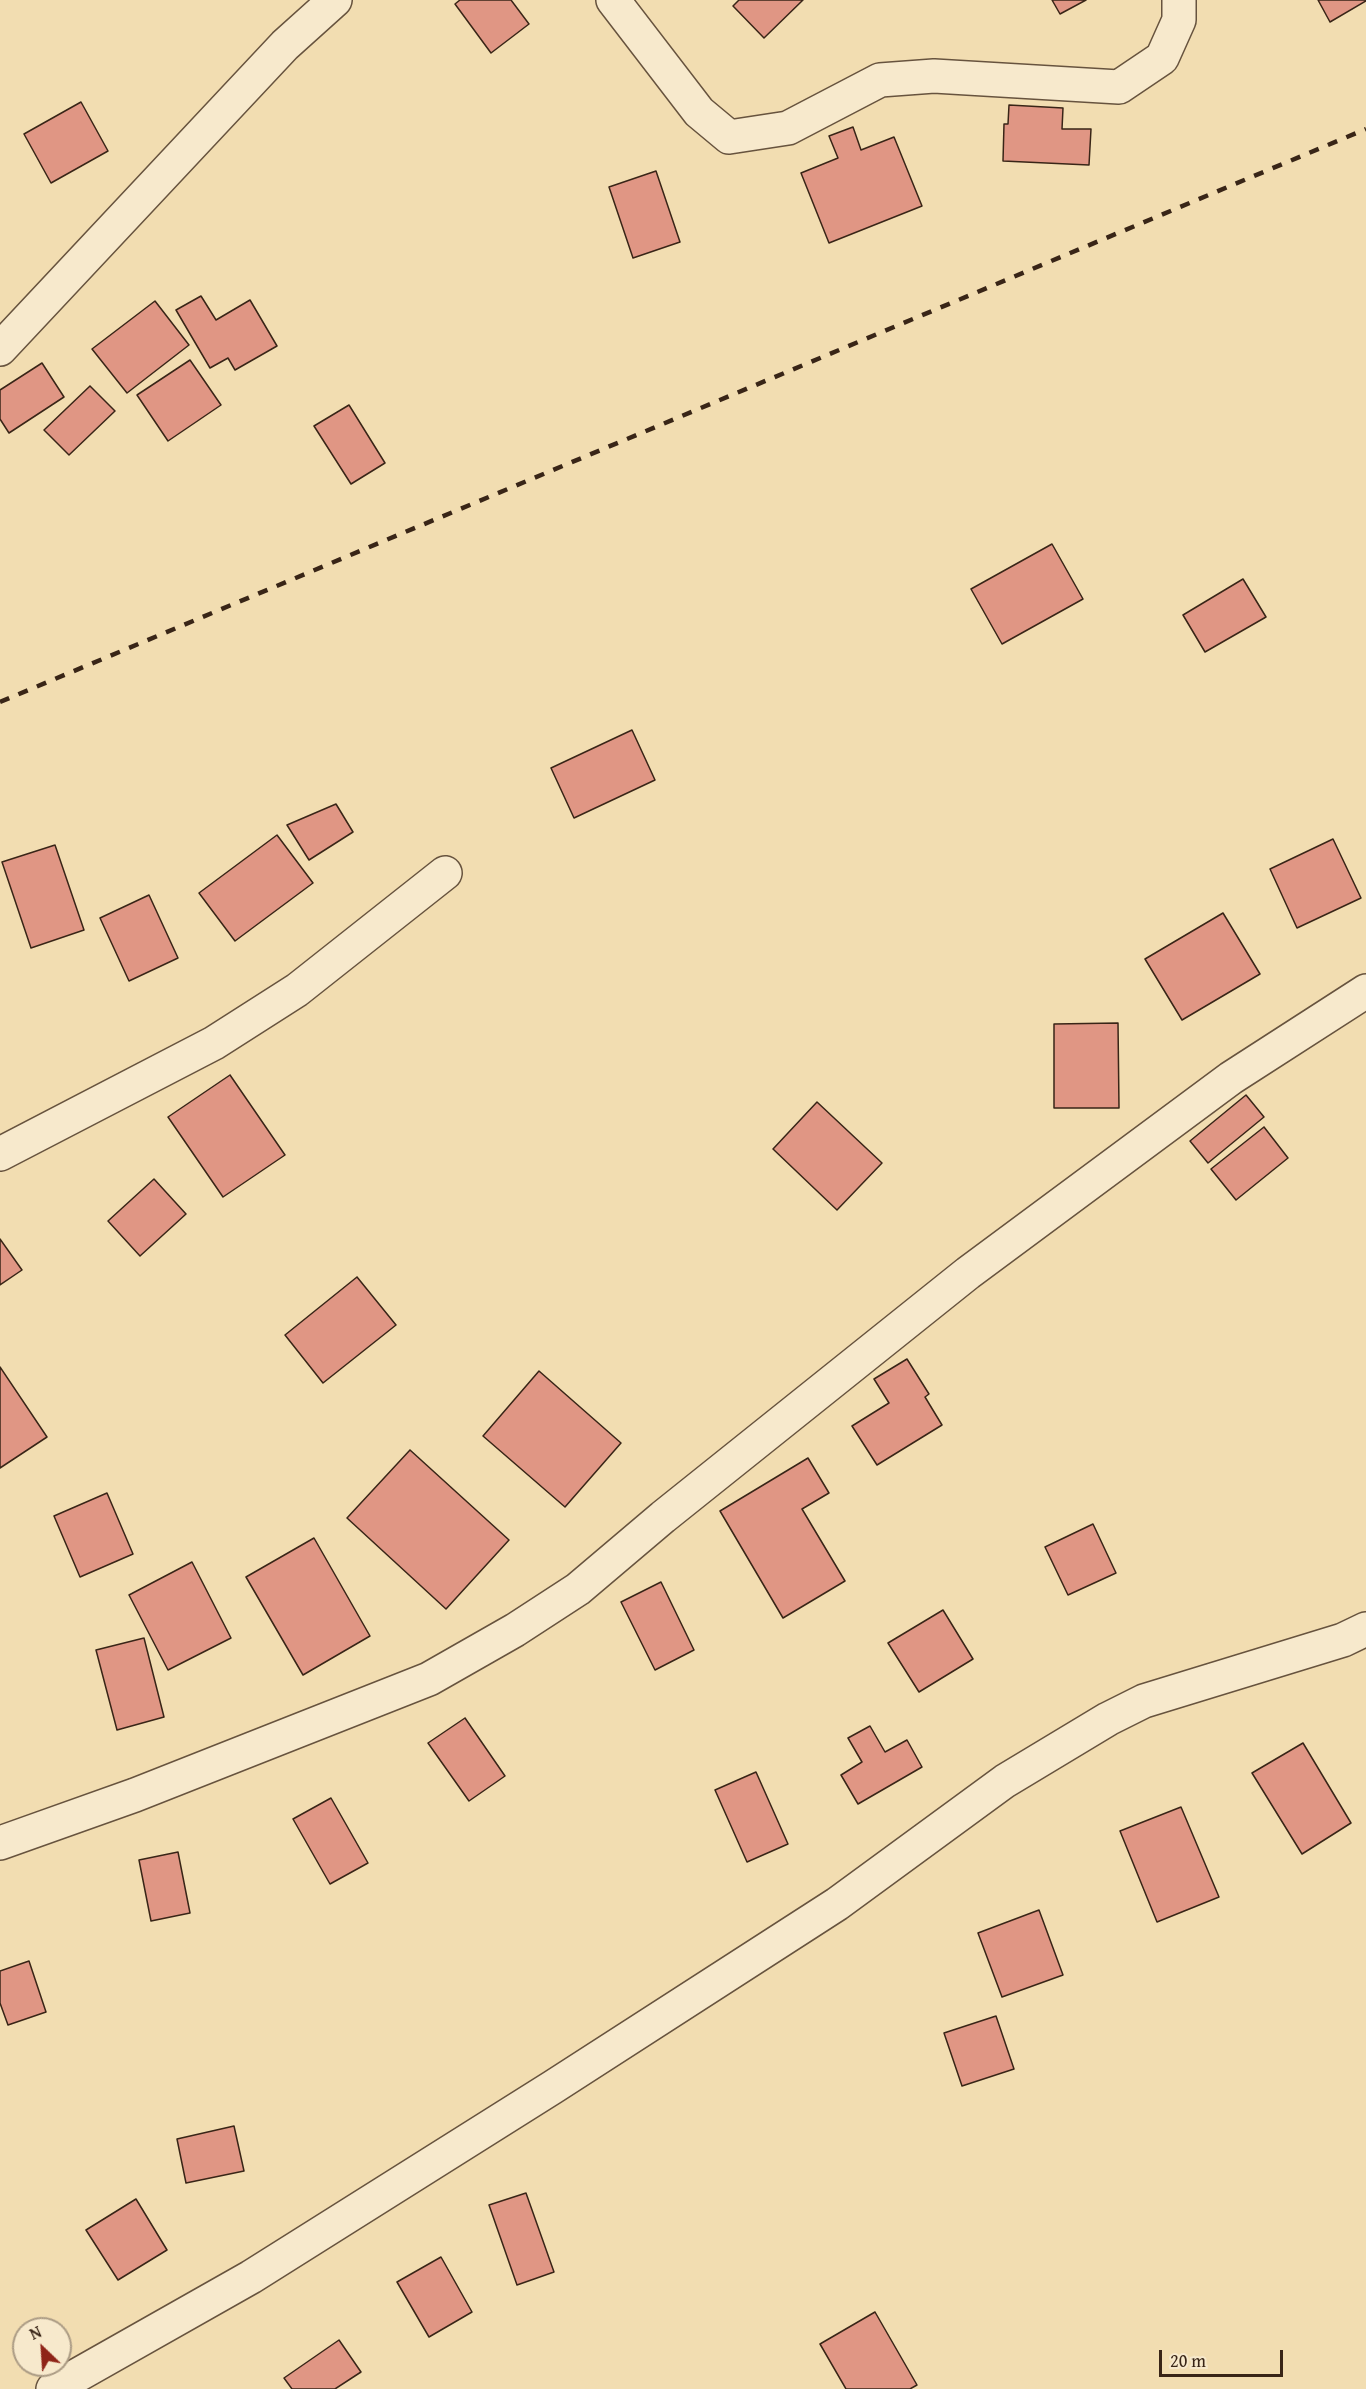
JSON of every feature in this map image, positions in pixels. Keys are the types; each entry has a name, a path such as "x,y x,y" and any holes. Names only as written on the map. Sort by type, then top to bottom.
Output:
{"street":[{"path":"0,349 277,54 335,0"},
{"path":"613,0 699,112 729,137 788,128 880,80 934,76 1119,87 1162,58 1179,20 1179,0"},
{"path":"0,1154 214,1043 297,990 445,873"},
{"path":"0,1843 135,1796 429,1679 515,1630 578,1589 663,1516 968,1273 1231,1078 1366,991"},
{"path":"53,2389 251,2277 553,2087 837,1905 1005,1781 1108,1719 1144,1701 1343,1640 1366,1629"}],"building":[{"path":"460,0 511,0 529,24 491,53 455,4"},
{"path":"739,0 803,0 764,38 733,6"},
{"path":"1052,0 1086,0 1060,14"},
{"path":"1318,0 1366,0 1366,1 1330,22"},
{"path":"81,102 108,151 51,183 24,134"},
{"path":"1009,105 1063,108 1062,129 1091,129 1089,165 1003,161 1004,124 1008,124"},
{"path":"853,127 861,150 894,137 922,206 829,243 801,173 838,158 829,136"},
{"path":"656,171 680,242 633,258 609,187"},
{"path":"201,296 216,320 250,300 277,346 235,370 228,358 210,368 176,310"},
{"path":"155,301 189,345 127,393 92,349"},
{"path":"190,360 221,405 168,441 137,395"},
{"path":"42,363 64,397 9,433 0,419 0,390"},
{"path":"90,386 115,411 69,455 44,430"},
{"path":"349,405 385,463 351,484 314,426"},
{"path":"1052,544 1083,599 1002,644 971,589"},
{"path":"1243,579 1266,617 1205,652 1183,615"},
{"path":"632,730 655,780 574,818 551,768"},
{"path":"336,804 353,832 309,860 287,825"},
{"path":"277,835 313,883 235,941 199,893"},
{"path":"1333,839 1361,898 1297,928 1270,869"},
{"path":"55,845 84,930 31,948 2,862"},
{"path":"149,895 178,958 129,981 100,918"},
{"path":"1223,913 1260,974 1182,1020 1145,959"},
{"path":"1118,1023 1119,1108 1054,1108 1054,1024"},
{"path":"230,1075 285,1155 223,1197 168,1117"},
{"path":"1246,1095 1264,1117 1208,1163 1190,1141"},
{"path":"817,1102 882,1163 837,1210 773,1149"},
{"path":"1264,1127 1288,1158 1236,1200 1211,1169"},
{"path":"154,1179 186,1214 140,1256 108,1221"},
{"path":"0,1239 22,1270 0,1285"},
{"path":"357,1277 396,1325 323,1383 285,1335"},
{"path":"907,1359 929,1394 925,1397 942,1425 877,1465 852,1426 889,1403 874,1379"},
{"path":"0,1367 47,1437 0,1468"},
{"path":"539,1371 621,1443 565,1507 483,1436"},
{"path":"410,1450 509,1540 446,1609 347,1518"},
{"path":"808,1458 829,1493 802,1509 845,1581 783,1618 720,1511"},
{"path":"107,1493 133,1554 80,1577 54,1516"},
{"path":"1093,1524 1116,1573 1068,1595 1045,1547"},
{"path":"314,1538 370,1636 303,1675 246,1577"},
{"path":"192,1562 231,1638 168,1670 129,1595"},
{"path":"661,1582 694,1650 655,1670 621,1602"},
{"path":"943,1610 973,1659 919,1692 888,1643"},
{"path":"144,1638 164,1717 117,1730 96,1650"},
{"path":"465,1718 505,1776 469,1801 428,1743"},
{"path":"870,1726 885,1752 907,1740 922,1767 858,1804 841,1775 862,1762 848,1738"},
{"path":"1303,1743 1351,1823 1302,1854 1252,1773"},
{"path":"756,1772 788,1844 747,1862 715,1790"},
{"path":"331,1798 368,1863 330,1884 293,1819"},
{"path":"1181,1807 1219,1897 1157,1922 1120,1831"},
{"path":"178,1852 190,1913 151,1921 139,1860"},
{"path":"1039,1910 1063,1975 1002,1997 978,1933"},
{"path":"29,1961 46,2012 8,2025 0,2003 0,1971"},
{"path":"996,2016 1014,2069 962,2086 944,2033"},
{"path":"234,2126 244,2171 186,2183 177,2139"},
{"path":"526,2193 554,2272 517,2285 489,2205"},
{"path":"136,2199 167,2250 118,2280 86,2230"},
{"path":"441,2257 472,2312 429,2337 397,2282"},
{"path":"875,2312 917,2385 910,2389 846,2389 820,2344"},
{"path":"339,2340 361,2372 335,2389 292,2389 284,2378"}],"railway":[{"path":"0,702 1366,129"}]}
